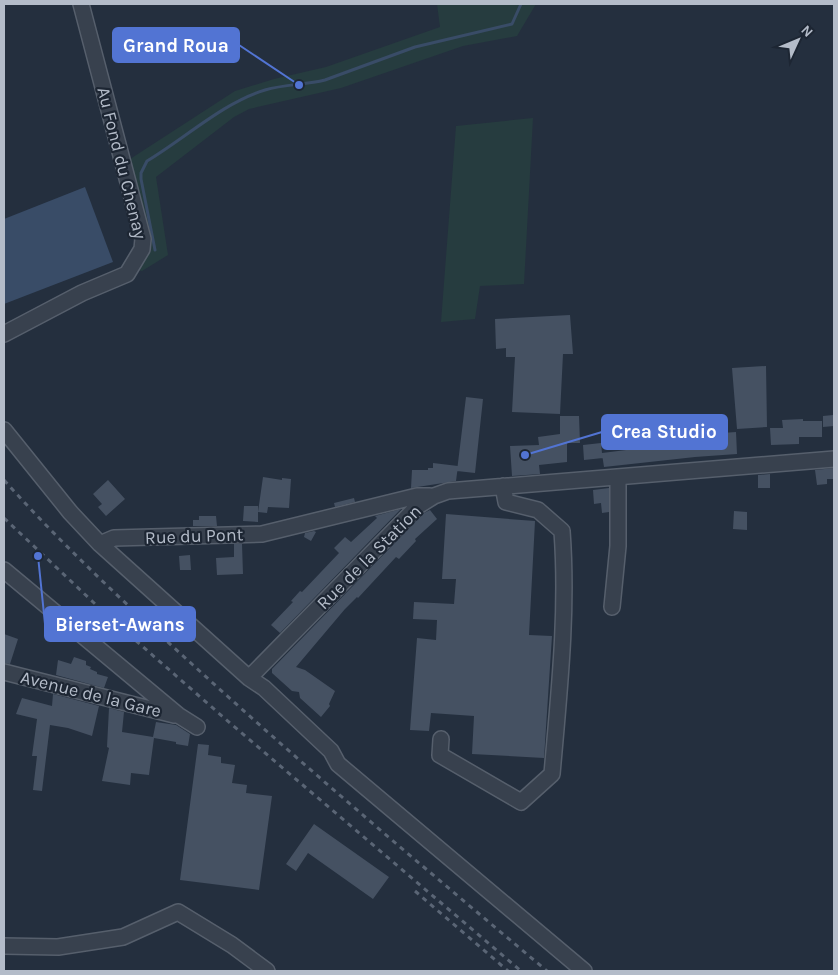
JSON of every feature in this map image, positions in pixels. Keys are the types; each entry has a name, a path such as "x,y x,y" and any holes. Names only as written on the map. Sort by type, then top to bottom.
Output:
{"street":[{"name":"Au Fond du Chenay","path":"4,334 82,293 127,274 142,249 143,239 81,4"},
{"path":"4,430 70,512 100,544 249,678 264,688 331,751 338,764 584,971"},
{"name":"Rue de la Station","path":"249,678 418,506 434,496 448,491 834,459"},
{"path":"612,607 618,546 618,477"},
{"path":"441,739 440,755 521,802 552,774 560,680 564,583 562,531 538,510 506,502 503,486"},
{"name":"Rue du Pont","path":"100,544 114,538 262,534 417,496 434,496"},
{"path":"4,570 178,716 197,727"},
{"name":"Avenue de la Gare","path":"4,672 178,716"},
{"path":"4,946 58,947 123,937 178,912 232,945 267,971"}],"green space":[{"path":"437,4 536,4 517,36 463,46 341,88 249,109 234,117 156,177 168,255 142,271 138,270 150,252 127,161 235,91 274,79 326,67 440,27"},
{"path":"533,118 524,284 480,286 475,319 441,322 456,126"}],"water":[{"path":"85,187 113,262 4,304 4,219"}],"building":[{"path":"570,315 573,354 563,354 560,414 512,412 515,357 506,357 506,348 496,349 495,319"},
{"path":"766,366 767,427 737,429 732,368"},
{"path":"466,397 483,399 475,473 457,471"},
{"path":"833,415 834,426 823,427 823,416"},
{"path":"560,416 579,416 580,443 567,443 567,462 539,465 540,474 512,476 510,446 539,445 538,437 560,434"},
{"path":"803,419 803,421 822,421 822,437 799,437 799,444 771,445 770,428 783,428 782,420"},
{"path":"655,427 658,439 695,435 695,437 722,435 722,433 736,432 737,454 604,467 603,458 584,460 583,445 601,443 602,453 634,449 633,444 642,443 640,428"},
{"path":"433,463 458,466 456,481 411,488 412,470 428,470 428,468 433,468"},
{"path":"834,468 834,479 827,479 827,484 817,485 815,470"},
{"path":"770,474 770,488 758,488 758,475"},
{"path":"263,477 282,480 282,478 291,479 289,508 268,507 267,513 258,512"},
{"path":"108,480 125,499 106,516 98,507 102,504 93,494"},
{"path":"609,488 609,512 602,513 601,503 594,504 593,490"},
{"path":"354,498 355,502 335,507 334,503"},
{"path":"244,506 258,506 258,522 243,521"},
{"path":"401,509 280,633 271,625 293,602 291,601 300,591 302,592 339,553 334,548 345,537 351,542 377,518 375,516"},
{"path":"430,510 437,519 415,539 416,541 399,559 396,557 358,598 345,609 296,667 305,670 335,691 329,704 330,706 321,717 300,698 299,692 292,691 272,673 272,669 424,513"},
{"path":"734,511 747,512 747,530 733,529"},
{"path":"446,514 535,521 529,635 552,636 544,758 472,754 474,716 431,713 429,731 410,730 417,638 436,640 437,620 413,619 414,602 454,604 456,579 442,579"},
{"path":"199,516 216,516 217,526 193,526 193,520 199,520"},
{"path":"316,532 311,541 304,537 305,533"},
{"path":"234,544 242,544 243,574 217,575 216,558 234,557"},
{"path":"190,555 191,570 180,570 179,556"},
{"path":"4,634 18,639 10,664 4,663"},
{"path":"74,657 86,661 86,665 91,667 90,669 97,672 97,674 108,677 104,688 56,675 58,660 71,664"},
{"path":"53,694 99,706 92,736 68,728 50,725 42,791 33,790 37,756 32,756 37,719 16,714 22,698 52,706"},
{"path":"109,708 124,712 122,732 153,737 156,722 176,725 190,734 188,746 154,738 149,775 131,773 130,785 102,781 109,748 107,747"},
{"path":"198,744 209,745 208,755 221,757 221,763 235,765 232,783 247,785 246,793 272,796 259,890 180,880"},
{"path":"314,824 389,877 373,899 308,853 296,871 286,864"}],"waterway":[{"path":"155,250 141,173 147,161 204,122 234,103 265,90 325,80 415,47 512,24 521,4"}],"railway":[{"path":"4,480 120,598 236,704 324,782 547,971"},
{"path":"4,518 110,618 521,971"},
{"path":"415,891 508,971"}],"place":[{"name":"Grand Roua","path":"299,85"},
{"name":"Crea Studio","path":"525,455"},
{"name":"Bierset-Awans","path":"38,556"}]}
